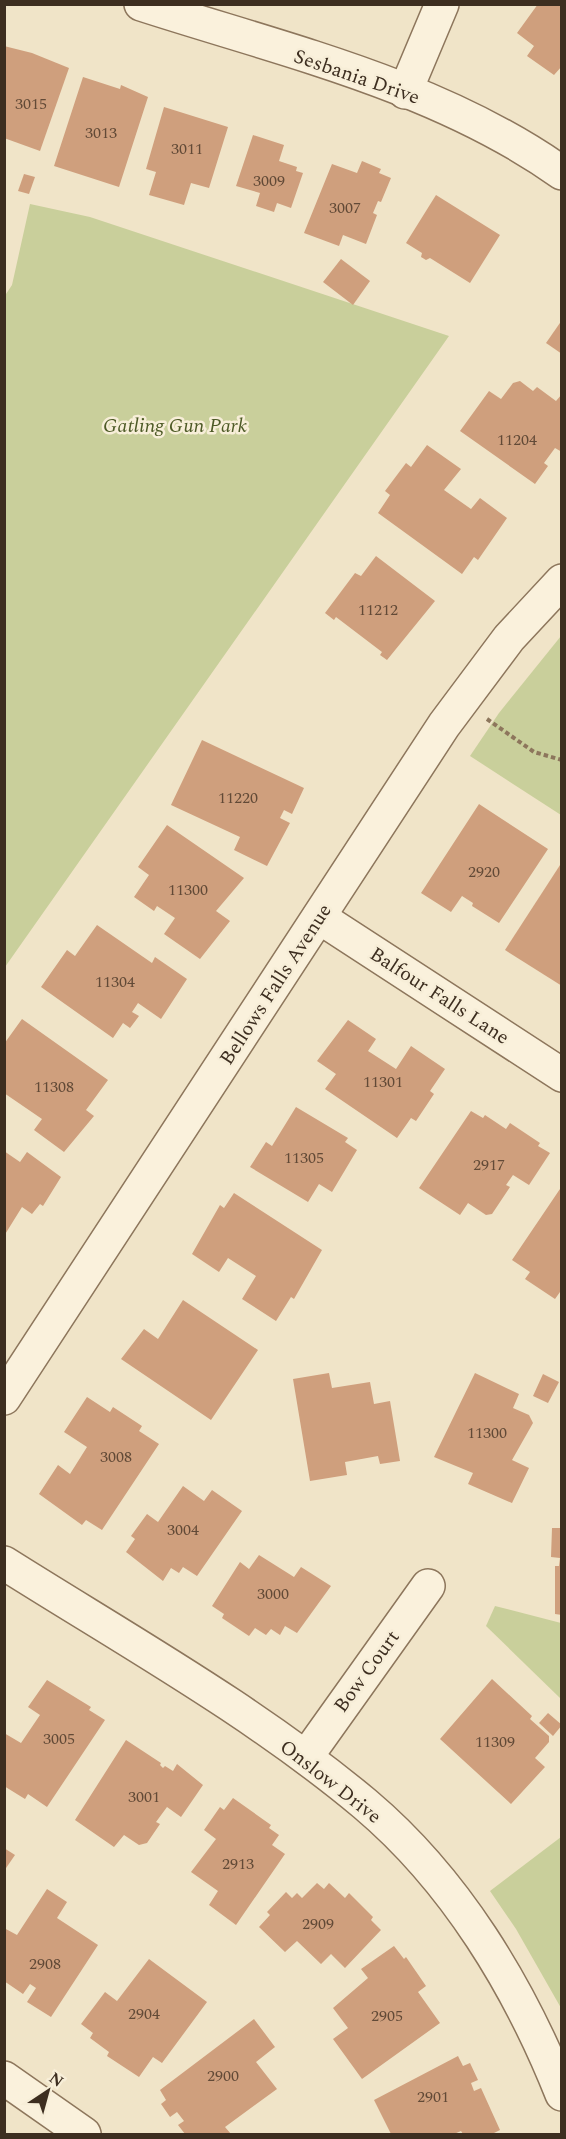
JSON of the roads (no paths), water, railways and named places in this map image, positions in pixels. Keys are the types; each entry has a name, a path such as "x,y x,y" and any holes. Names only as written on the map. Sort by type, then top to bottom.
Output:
{"street":[{"name":"Sesbania Drive","path":"141,4 405,92 454,112 561,173"},
{"path":"405,92 442,4"},
{"name":"Bellows Falls Avenue","path":"4,1398 472,686 509,638 561,580"},
{"name":"Balfour Falls Lane","path":"319,917 561,1075"},
{"name":"Onslow Drive","path":"4,1563 306,1757 366,1805 406,1844 461,1908 516,1993 561,2094"},
{"name":"Bow Court","path":"306,1757 428,1586"},
{"path":"4,2078 84,2134"}],"park label":[{"name":"Gatling Gun Park","path":"175,425"}]}
